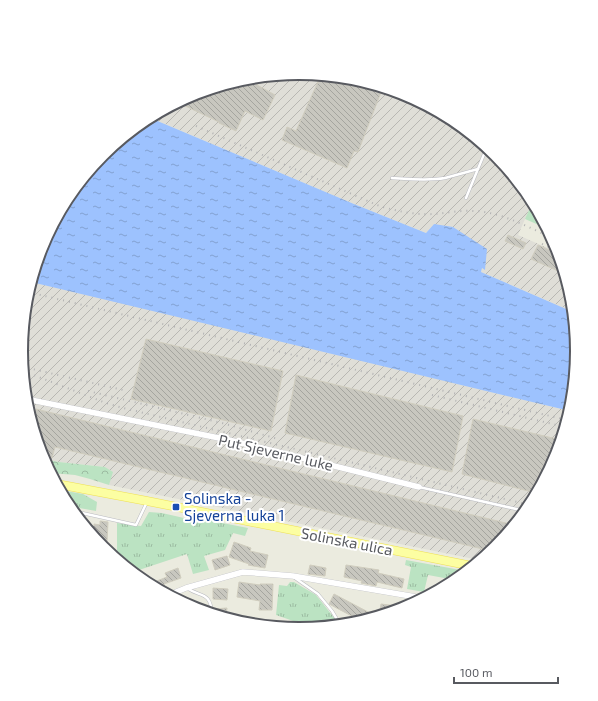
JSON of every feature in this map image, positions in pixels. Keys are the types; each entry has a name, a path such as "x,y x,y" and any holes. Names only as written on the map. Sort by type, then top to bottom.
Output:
{"main road":[{"name":"Solinska ulica","path":"64,485 465,565"}],"street":[{"name":"Put Sjeverne luke","path":"33,400 229,440 419,487"},
{"path":"176,592 243,572 293,576 413,597"}],"lane":[{"path":"466,198 485,153"},
{"path":"392,178 438,179 478,169"},
{"name":"Put Sjeverne luke","path":"419,487 517,510"},
{"path":"83,513 136,525 147,501"},
{"path":"293,576 318,594 337,619"},
{"path":"186,588 204,595 210,601 212,607"}],"shaded area":[{"path":"281,80 317,80 352,85 386,94 419,107 450,125 478,147 503,172 514,186 530,209 518,235 550,249 561,280 567,309 481,272 482,268 484,269 434,224 426,233 156,120 179,107 212,94 246,85"},
{"path":"36,283 564,409 556,438 534,486 503,529 472,559 109,485 112,472 105,467 52,461 42,438 30,386 28,350 30,315"}],"green space":[{"path":"530,208 539,225 525,219"},
{"path":"52,461 105,467 113,472 109,485 75,475 58,474"},
{"path":"68,491 83,494 97,502 96,511 79,508"},
{"path":"149,512 162,513 184,518 202,519 248,528 245,536 233,533 225,550 204,556 209,570 193,574 187,554 140,570 117,551 117,523 141,526"},
{"path":"406,560 458,570 446,578 428,575 424,591 423,592 407,589 411,567 405,565"},
{"path":"290,582 294,582 316,595 335,619 296,622 276,615 279,585 287,586"}],"water":[{"path":"156,120 426,233 434,224 453,227 487,249 485,270 482,268 481,272 567,309 570,350 568,386 564,409 36,283 37,280 42,263 64,215 84,186 107,159 120,147"}],"building":[{"path":"319,80 352,85 381,92 358,152 354,151 347,168 282,140 287,127 296,131"},
{"path":"258,83 257,85 275,95 263,120 245,111 236,131 183,105 212,94"},
{"path":"508,235 526,243 523,249 505,241"},
{"path":"538,245 550,250 558,271 531,259"},
{"path":"146,339 283,371 271,431 131,399"},
{"path":"296,375 463,416 452,472 285,433"},
{"path":"36,409 507,523 483,549 55,447 52,458 51,458 42,438 35,413"},
{"path":"473,419 556,439 542,470 530,492 462,474"},
{"path":"100,521 108,522 107,542 93,526 94,524 100,525"},
{"path":"234,542 251,548 250,551 268,555 265,568 248,565 249,564 229,557"},
{"path":"227,556 230,565 215,570 212,560"},
{"path":"310,565 326,568 325,576 308,574"},
{"path":"346,565 379,570 378,573 404,579 402,588 377,582 376,586 344,577"},
{"path":"178,568 181,578 164,584 165,586 156,581 167,577 165,573"},
{"path":"239,582 260,585 273,584 272,610 259,610 260,601 237,597"},
{"path":"213,588 228,589 227,600 213,599"},
{"path":"334,594 368,612 352,616 329,604"},
{"path":"381,604 391,605 386,607 380,609"},
{"path":"227,608 227,611 218,609"}],"railway":[{"path":"196,126 377,205 419,214 464,211 484,212 504,217 543,234"},
{"path":"542,244 549,247"},
{"path":"34,293 562,419"},
{"path":"29,368 123,390"},
{"path":"29,373 123,408 522,503"},
{"path":"88,391 222,423 278,439"},
{"path":"432,395 560,426"}],"place":[{"name":"Solinska - Sjeverna luka 1","path":"176,507"}]}
